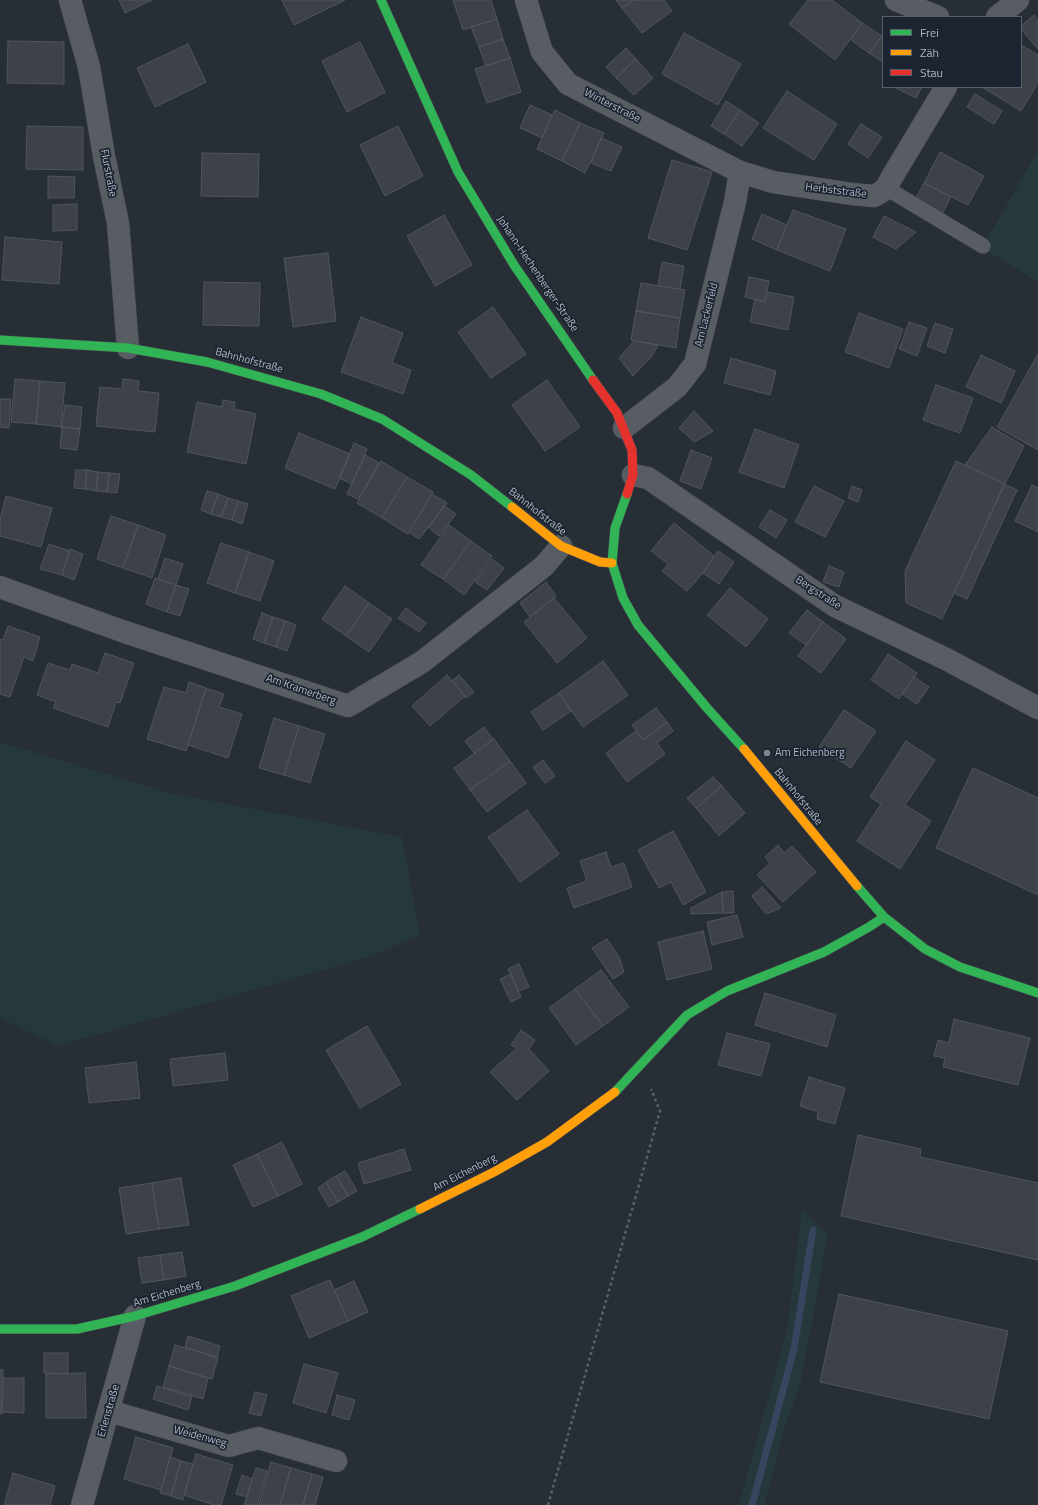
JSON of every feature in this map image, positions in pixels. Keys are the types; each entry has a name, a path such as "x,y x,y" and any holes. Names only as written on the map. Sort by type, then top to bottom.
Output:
{"street":[{"name":"Flurstraße","path":"70,0 89,67 104,156 118,223 128,348"},
{"name":"Johann-Hechenberger-Straße","path":"381,0 458,172 514,265 617,413 624,428 632,450 633,475 615,528 612,563"},
{"name":"Winterstraße","path":"526,0 542,52 568,84 740,172"},
{"path":"896,0 936,16"},
{"path":"998,16 1018,0"},
{"path":"886,188 945,88"},
{"name":"Am Lackerfeld","path":"624,428 677,388 695,364 735,202 740,172"},
{"name":"Herbststraße","path":"740,172 773,182 852,194 874,196 886,188"},
{"name":"Bahnhofstraße","path":"0,340 128,348 207,362 321,394 382,419 470,475 561,546 600,562 612,563 623,598 638,625 707,708 740,744 837,863 884,917 925,949 960,967 1038,993"},
{"name":"Bergstraße","path":"633,475 648,478 835,606 946,659 1038,708"},
{"name":"Am Kramerberg","path":"0,587 122,631 348,706 422,662 544,566 561,546"},
{"name":"Am Eichenberg","path":"0,1329 77,1329 135,1316 235,1286 362,1237 494,1172 548,1142 613,1094 687,1015 727,991 824,952 884,917"},
{"name":"Erlenstraße","path":"82,1505 135,1316"},
{"name":"Weidenweg","path":"109,1411 229,1446 258,1438 336,1461"}],"lane":[{"path":"886,188 983,246"},
{"name":"Bergstraße","path":"1013,694 1038,697"}],"path":[{"path":"548,1505 660,1112 642,1063"}],"shaded area":[{"path":"1038,150 1038,282 982,248"},
{"path":"0,742 170,793 402,837 420,935 369,957 58,1046 0,1018"},
{"path":"802,1208 828,1235 800,1386 787,1420 764,1505 739,1505 787,1330"}],"building":[{"path":"119,0 152,0 125,13"},
{"path":"282,0 345,0 294,25"},
{"path":"453,0 491,0 497,19 463,30"},
{"path":"616,0 633,0 622,8"},
{"path":"633,0 664,0 672,11 642,33 622,8"},
{"path":"808,0 832,0 862,23 835,60 789,24"},
{"path":"1034,15 1038,20 1038,49 1022,30 1022,25"},
{"path":"497,19 503,39 479,47 471,27"},
{"path":"862,23 882,36 869,53 851,40"},
{"path":"684,33 741,64 718,105 662,74"},
{"path":"882,36 882,61 869,53"},
{"path":"503,39 510,58 486,66 479,47"},
{"path":"8,41 64,42 64,84 7,83"},
{"path":"360,42 385,92 347,112 322,61"},
{"path":"188,44 206,82 155,107 137,68"},
{"path":"1022,46 1038,55 1038,83 1021,111 984,88 1022,88"},
{"path":"626,48 636,59 616,78 606,67"},
{"path":"510,58 521,92 487,103 475,69"},
{"path":"636,59 653,78 634,95 616,78"},
{"path":"896,88 921,88 916,98"},
{"path":"787,91 837,124 814,160 763,128"},
{"path":"975,94 1002,111 994,124 967,107"},
{"path":"726,101 740,110 724,134 711,126"},
{"path":"530,105 552,115 542,138 520,128"},
{"path":"555,110 580,123 562,161 537,149"},
{"path":"740,110 759,123 742,146 724,134"},
{"path":"580,123 604,133 585,173 562,161"},
{"path":"861,124 882,137 868,158 848,144"},
{"path":"27,126 83,127 83,170 26,169"},
{"path":"398,126 423,176 385,196 360,145"},
{"path":"601,138 622,147 611,171 591,163"},
{"path":"940,152 984,176 968,205 924,183"},
{"path":"202,153 259,154 258,197 201,196"},
{"path":"672,160 712,172 687,250 648,238"},
{"path":"48,176 75,177 74,198 48,198"},
{"path":"924,183 951,197 942,214 915,200"},
{"path":"77,204 77,230 53,231 53,205"},
{"path":"793,210 846,229 830,271 777,250"},
{"path":"762,214 787,225 777,250 752,239"},
{"path":"444,215 472,265 435,286 407,236"},
{"path":"884,216 916,232 896,249 873,237"},
{"path":"5,237 62,242 59,284 2,280"},
{"path":"328,253 336,321 293,327 284,258"},
{"path":"662,262 684,266 680,289 658,286"},
{"path":"749,277 769,281 765,302 745,297"},
{"path":"204,282 260,283 259,326 203,325"},
{"path":"641,283 685,290 680,318 636,311"},
{"path":"767,292 794,297 788,330 750,322 755,299 765,302"},
{"path":"493,307 526,354 491,378 458,332"},
{"path":"636,311 680,318 676,348 631,340"},
{"path":"859,313 903,329 889,368 845,352"},
{"path":"361,317 403,333 392,363 411,370 403,394 341,372"},
{"path":"909,322 927,328 917,356 899,349"},
{"path":"935,323 953,329 945,353 927,346"},
{"path":"634,341 658,345 652,356 633,376 619,358"},
{"path":"1038,354 1038,450 997,427"},
{"path":"981,355 1015,371 1001,403 966,387"},
{"path":"731,358 776,371 770,395 724,383"},
{"path":"15,379 40,381 36,424 11,422"},
{"path":"123,379 139,381 138,391 159,393 155,432 96,426 100,387 122,389"},
{"path":"547,380 580,427 545,451 512,405"},
{"path":"40,381 65,383 61,427 36,424"},
{"path":"936,385 973,398 960,433 923,420"},
{"path":"0,399 11,399 9,428 0,427"},
{"path":"223,400 235,402 234,409 256,414 246,464 187,452 197,402 222,407"},
{"path":"65,405 82,407 80,429 62,427"},
{"path":"694,411 713,431 694,442 679,428"},
{"path":"62,427 80,429 77,450 60,448"},
{"path":"992,427 1024,446 1005,484 965,465"},
{"path":"755,429 799,445 784,488 739,472"},
{"path":"299,433 350,454 335,489 285,468"},
{"path":"354,443 367,449 352,484 339,478"},
{"path":"691,450 712,458 701,489 680,481"},
{"path":"365,455 379,463 358,499 347,494"},
{"path":"381,461 407,477 382,518 357,503"},
{"path":"956,461 1005,484 942,619 906,603 905,571"},
{"path":"76,470 87,470 85,489 74,488"},
{"path":"87,470 98,472 96,491 85,489"},
{"path":"98,472 109,473 107,492 96,491"},
{"path":"109,473 120,474 117,493 107,492"},
{"path":"407,477 433,492 408,534 382,518"},
{"path":"1004,484 1017,490 967,599 954,593"},
{"path":"1032,485 1038,488 1038,532 1015,521"},
{"path":"814,486 844,501 825,537 795,522"},
{"path":"852,486 862,490 858,502 848,498"},
{"path":"207,491 218,494 211,514 201,510"},
{"path":"218,494 228,498 221,517 211,514"},
{"path":"432,494 447,503 419,539 409,532"},
{"path":"6,496 52,508 41,547 0,536 0,519"},
{"path":"228,498 238,501 232,520 221,517"},
{"path":"238,501 248,504 242,524 232,520"},
{"path":"444,506 456,514 439,536 428,527"},
{"path":"770,510 787,520 776,538 759,527"},
{"path":"111,516 138,525 123,568 97,559"},
{"path":"674,523 714,556 703,573 687,591 662,571 668,564 651,551"},
{"path":"138,525 166,535 152,578 123,568"},
{"path":"449,525 471,541 443,579 421,565"},
{"path":"471,541 492,556 464,595 443,579"},
{"path":"221,543 249,552 235,593 207,583"},
{"path":"49,544 70,551 62,575 40,569"},
{"path":"70,549 83,554 74,580 62,575"},
{"path":"718,551 734,562 719,584 703,573"},
{"path":"249,552 274,561 260,601 235,593"},
{"path":"165,558 183,564 176,585 158,579"},
{"path":"492,559 504,568 487,590 475,582"},
{"path":"829,566 844,572 839,587 823,582"},
{"path":"155,578 176,585 167,612 146,604"},
{"path":"546,582 556,596 530,617 520,603"},
{"path":"176,585 189,589 180,616 167,612"},
{"path":"345,586 369,603 346,636 322,619"},
{"path":"730,588 768,619 746,647 707,615"},
{"path":"554,598 587,638 557,663 524,622"},
{"path":"369,603 392,619 369,652 346,636"},
{"path":"406,608 426,623 419,632 398,618"},
{"path":"807,610 823,622 806,645 789,633"},
{"path":"262,613 273,617 264,643 253,639"},
{"path":"273,617 285,621 276,647 264,643"},
{"path":"285,621 296,625 287,651 276,647"},
{"path":"823,622 846,639 821,673 798,656"},
{"path":"8,626 40,637 33,661 24,657 10,697 0,694 0,639 3,640"},
{"path":"105,653 134,663 120,703 116,702 108,727 53,708 56,702 37,695 48,663 70,670 72,664 98,673"},
{"path":"888,654 917,673 899,699 871,680"},
{"path":"603,661 628,695 583,727 559,693"},
{"path":"447,675 465,696 430,726 412,706"},
{"path":"459,675 474,692 466,698 452,681"},
{"path":"914,677 929,687 917,704 902,694"},
{"path":"189,682 206,688 186,751 147,739 164,687 186,693"},
{"path":"206,688 224,694 219,707 242,714 228,758 188,745"},
{"path":"559,693 571,711 543,730 531,712"},
{"path":"656,708 667,722 643,740 632,725"},
{"path":"844,710 876,731 851,768 819,747"},
{"path":"274,718 299,726 284,775 259,768"},
{"path":"667,722 673,731 657,743 665,754 627,782 606,753 636,731 643,740"},
{"path":"299,726 325,734 310,783 284,775"},
{"path":"484,727 493,739 474,753 465,741"},
{"path":"494,739 510,761 470,790 454,768"},
{"path":"906,741 935,760 905,805 931,821 900,869 857,841 881,804 870,797"},
{"path":"543,760 555,776 545,783 533,767"},
{"path":"510,761 526,783 487,812 470,790"},
{"path":"973,768 1038,798 1038,895 936,848"},
{"path":"713,777 722,786 696,808 687,798"},
{"path":"722,786 745,813 719,836 696,808"},
{"path":"527,810 559,854 520,882 488,837"},
{"path":"673,831 706,892 683,905 671,882 659,888 638,850"},
{"path":"778,845 784,853 792,846 816,872 783,902 757,875 770,863 765,857"},
{"path":"606,852 611,867 624,863 632,887 574,908 567,888 587,881 580,861"},
{"path":"762,887 781,908 766,914 752,896"},
{"path":"733,891 734,913 723,913 722,892"},
{"path":"722,892 723,913 691,914 691,908"},
{"path":"737,915 743,937 712,945 707,922"},
{"path":"703,931 712,969 667,980 658,942"},
{"path":"607,939 619,957 624,972 613,979 592,948"},
{"path":"519,964 529,987 518,991 508,969"},
{"path":"601,970 629,1007 603,1026 575,989"},
{"path":"511,974 521,997 511,1002 500,979"},
{"path":"575,989 603,1026 576,1045 549,1008"},
{"path":"765,993 836,1015 827,1047 755,1025"},
{"path":"954,1019 1030,1038 1018,1085 943,1067 945,1058 934,1056 938,1040 949,1043"},
{"path":"367,1026 401,1084 360,1108 326,1050"},
{"path":"521,1030 535,1040 529,1049 549,1071 517,1100 490,1072 517,1048 511,1045"},
{"path":"727,1033 770,1044 761,1076 718,1065"},
{"path":"225,1053 228,1080 173,1086 170,1059"},
{"path":"136,1062 140,1098 89,1103 85,1068"},
{"path":"809,1077 845,1088 835,1124 817,1119 818,1112 800,1106"},
{"path":"858,1135 921,1149 920,1157 1038,1183 1038,1260 841,1216"},
{"path":"282,1142 302,1184 278,1196 257,1154"},
{"path":"404,1149 411,1170 364,1184 358,1163"},
{"path":"257,1154 278,1196 253,1207 233,1165"},
{"path":"345,1171 357,1191 348,1196 336,1176"},
{"path":"336,1176 348,1196 338,1202 326,1182"},
{"path":"181,1178 189,1225 159,1229 152,1183"},
{"path":"326,1182 338,1202 329,1207 318,1188"},
{"path":"152,1183 159,1229 126,1234 119,1188"},
{"path":"182,1252 186,1276 164,1280 160,1255"},
{"path":"160,1255 164,1280 142,1283 138,1258"},
{"path":"330,1280 348,1321 309,1338 291,1296"},
{"path":"354,1281 368,1312 348,1321 334,1290"},
{"path":"839,1294 1008,1331 989,1419 820,1382"},
{"path":"188,1336 220,1346 217,1357 185,1347"},
{"path":"175,1345 218,1358 212,1379 169,1366"},
{"path":"44,1353 68,1353 68,1374 44,1373"},
{"path":"304,1364 338,1373 326,1413 293,1403"},
{"path":"169,1366 208,1378 203,1399 163,1387"},
{"path":"0,1370 3,1370 2,1414 0,1414"},
{"path":"85,1373 86,1418 46,1418 46,1374"},
{"path":"3,1378 24,1378 24,1413 2,1412"},
{"path":"157,1386 192,1397 188,1410 153,1399"},
{"path":"255,1392 267,1395 261,1416 249,1413"},
{"path":"337,1395 355,1400 349,1420 332,1415"},
{"path":"136,1437 173,1448 161,1490 124,1479"},
{"path":"196,1454 233,1465 221,1505 214,1505 184,1495"},
{"path":"170,1457 181,1461 171,1496 160,1493"},
{"path":"181,1461 193,1464 183,1500 171,1496"},
{"path":"271,1462 291,1468 280,1505 259,1505"},
{"path":"256,1468 267,1471 257,1505 244,1505"},
{"path":"291,1468 312,1474 303,1505 280,1505"},
{"path":"13,1473 55,1486 50,1505 4,1505"},
{"path":"312,1474 323,1477 315,1505 303,1505"},
{"path":"242,1475 252,1479 247,1497 236,1494"}],"waterway":[{"path":"752,1505 794,1349 813,1230"}],"traffic: fast":[{"path":"381,0 458,172 514,265 593,380"},
{"path":"0,340 128,348 207,362 321,394 382,419 471,475 512,507"},
{"path":"627,494 615,528 612,563 623,598 638,625 707,708 744,749"},
{"path":"857,886 884,917 925,949 960,967 1038,993"},
{"path":"615,1092 687,1015 727,991 824,952 884,917"},
{"path":"0,1329 77,1329 135,1316 235,1286 362,1237 420,1209"}],"traffic: slow":[{"path":"512,507 561,546 600,562 612,563"},
{"path":"744,749 857,886"},
{"path":"420,1209 494,1172 547,1142 615,1092"}],"traffic: jam":[{"path":"593,380 617,413 632,450 633,475 627,494"}],"place":[{"name":"Am Eichenberg","path":"767,753"}]}
